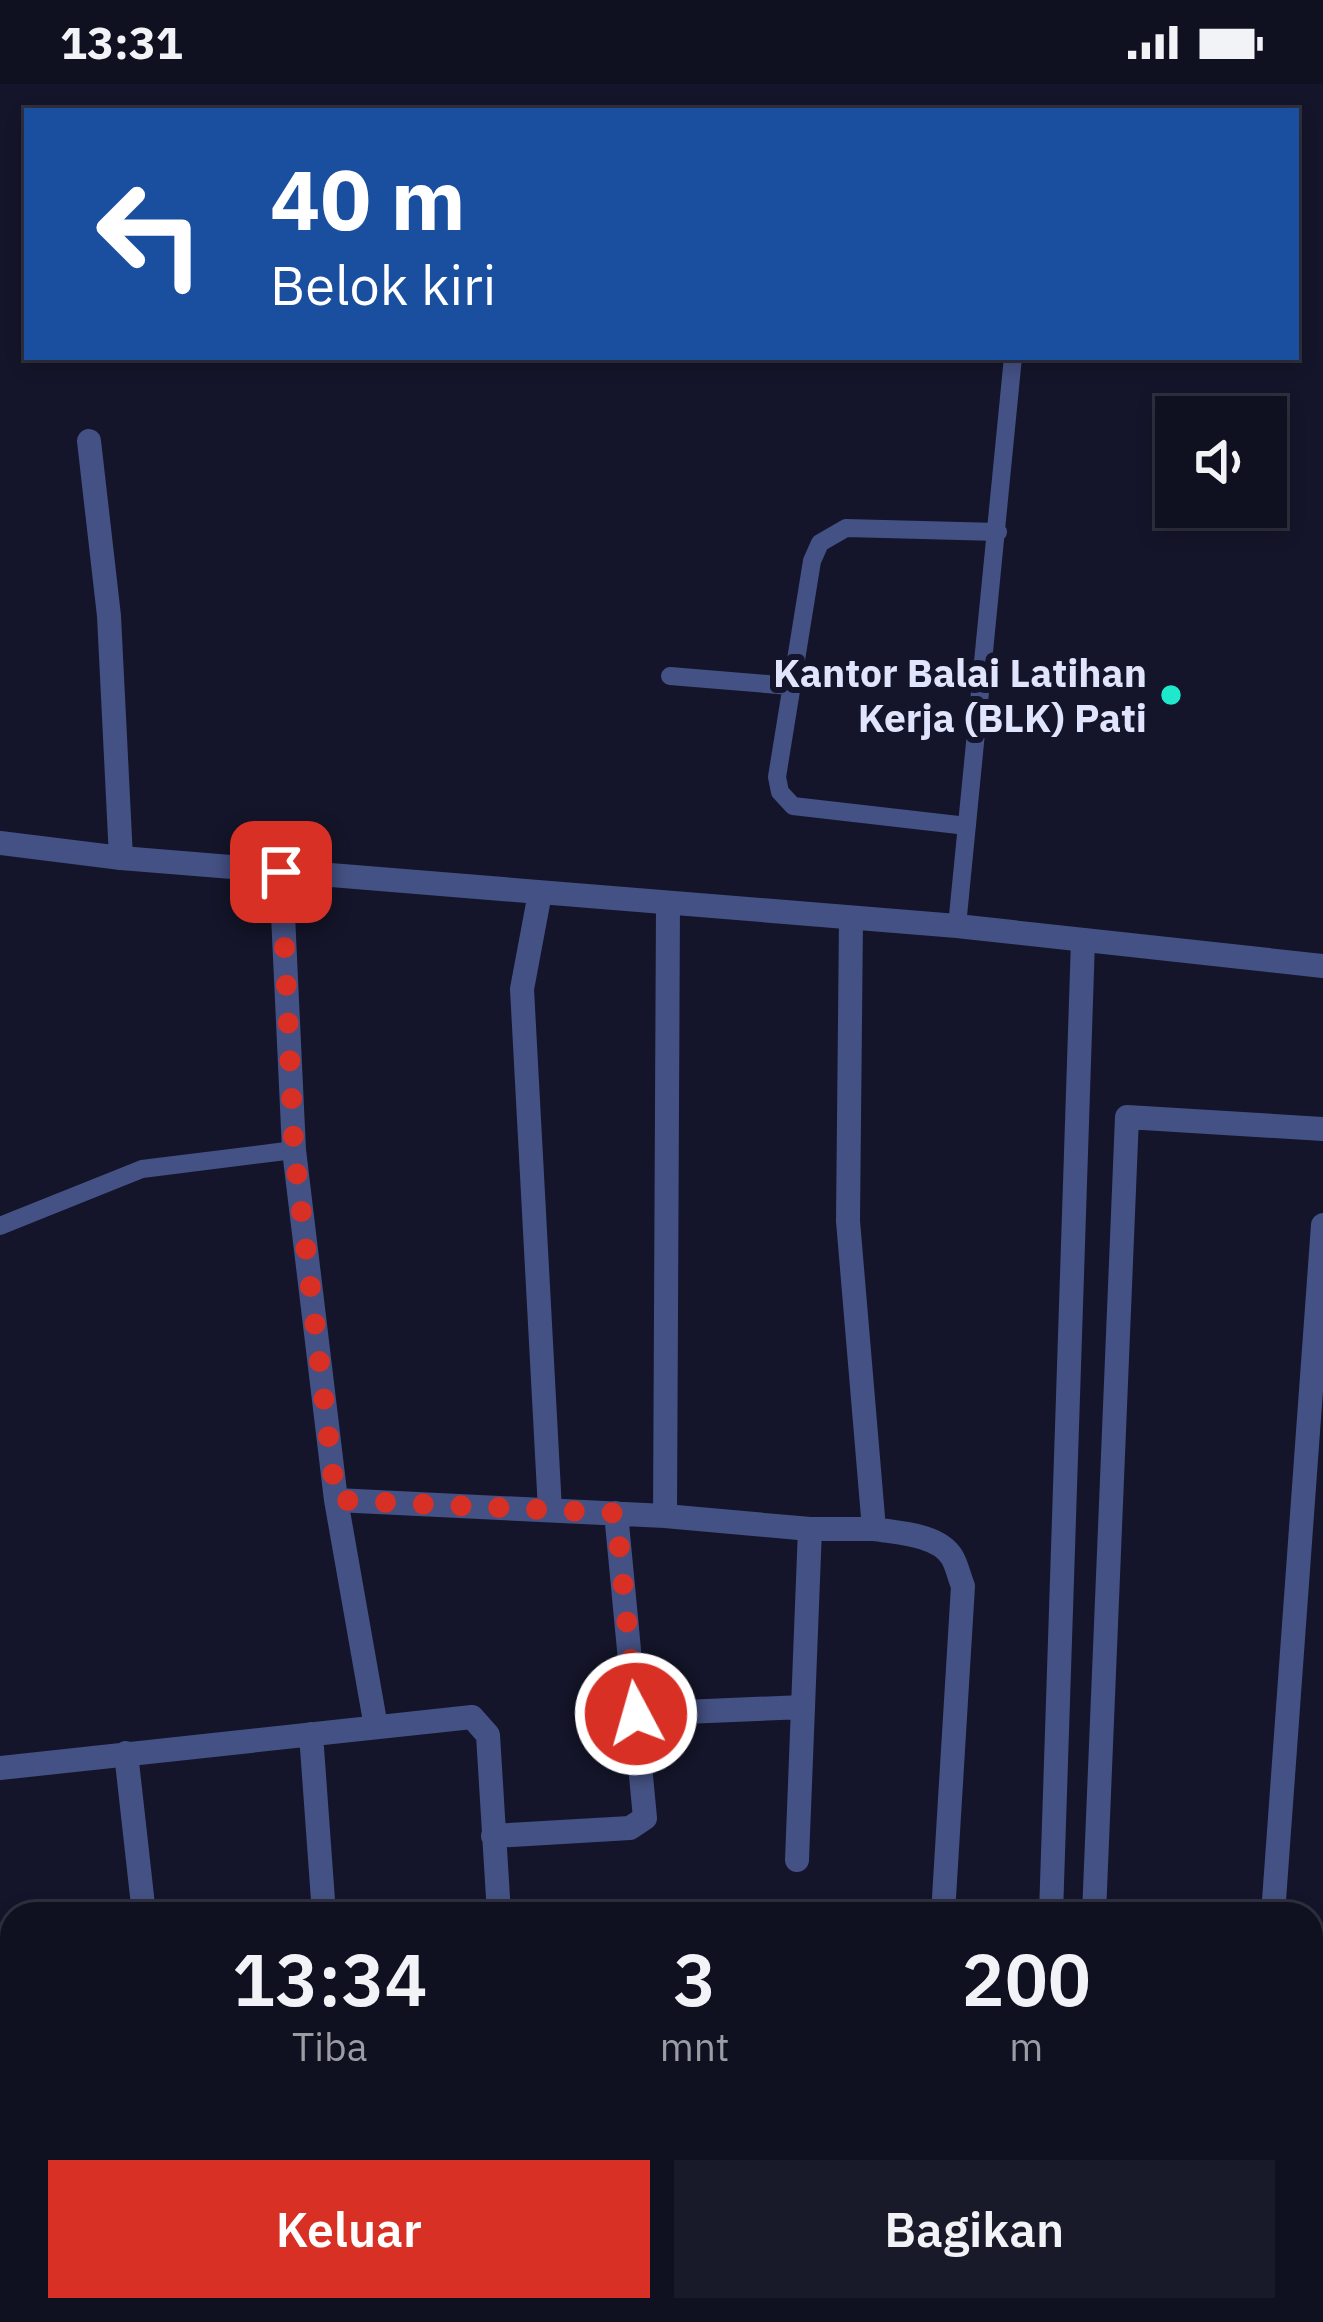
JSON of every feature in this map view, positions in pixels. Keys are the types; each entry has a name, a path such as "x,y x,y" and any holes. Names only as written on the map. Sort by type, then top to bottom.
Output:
{"street":[{"path":"88,441 109,616 121,858"},
{"path":"0,843 281,872 957,926 1323,966"},
{"path":"281,872 294,1150 336,1500 376,1727"},
{"path":"539,893 522,989 550,1510"},
{"path":"665,1516 668,904"},
{"path":"851,919 848,1221 874,1528"},
{"path":"1052,1902 1082,940"},
{"path":"1094,1902 1127,1117 1323,1129"},
{"path":"1274,1902 1323,1225"},
{"path":"336,1500 616,1513 810,1529 874,1528 920,1537 942,1547 952,1557 963,1586 944,1902"},
{"path":"493,1837 630,1828 644,1818 616,1513"},
{"path":"796,1860 810,1529"},
{"path":"636,1714 803,1707"},
{"path":"0,1768 472,1717 488,1735 498,1902"},
{"path":"311,1734 323,1902"},
{"path":"126,1754 142,1902"}],"lane":[{"path":"957,926 1013,360"},
{"path":"968,826 793,806 780,792 777,777 812,561 820,543 846,529 998,532"},
{"path":"670,676 791,686"},
{"path":"0,1226 142,1169 294,1150"}],"place":[{"name":"Kantor Balai Latihan Kerja (BLK) Pati","path":"1171,695"}],"route":[{"path":"281,872 294,1150 336,1500 616,1513 636,1714"}]}
